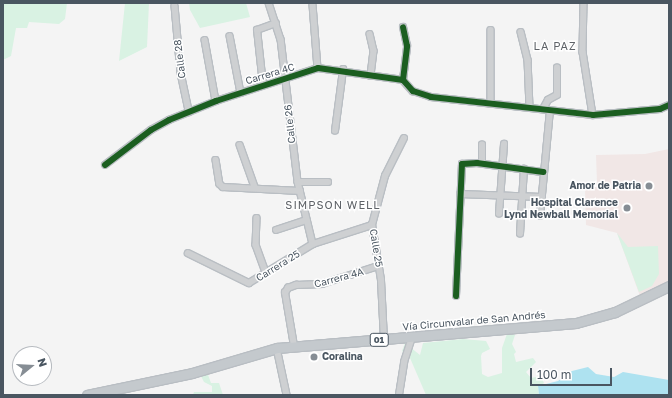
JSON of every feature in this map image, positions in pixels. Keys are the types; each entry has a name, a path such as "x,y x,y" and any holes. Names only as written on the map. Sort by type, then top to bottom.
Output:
{"highway":[{"name":"Vía Circunvalar de San Andrés","path":"87,395 192,373 277,348 412,338 587,321 629,306 669,286"}],"street":[{"name":"Calle 26","path":"269,3 276,23 286,78 298,182 313,244"},
{"path":"584,3 583,52 593,115"},
{"path":"313,5 318,68"},
{"name":"Calle 28","path":"175,6 181,73 189,112"},
{"path":"263,85 257,30 276,23"},
{"path":"403,27 407,46 403,80 413,91 431,97 593,115 660,109 669,105"},
{"path":"491,30 491,104"},
{"path":"521,32 528,60 530,108"},
{"path":"370,34 374,51 371,76"},
{"path":"230,36 241,93"},
{"path":"205,40 216,101"},
{"name":"Carrera 4C","path":"105,165 151,130 189,112 216,101 318,68 343,70 371,76 403,80"},
{"path":"543,109 548,100 557,95 557,68"},
{"path":"335,131 343,70"},
{"path":"540,216 550,110"},
{"name":"Calle 25","path":"384,340 378,266 372,225 385,176 404,138"},
{"path":"499,214 504,144"},
{"path":"240,145 255,187"},
{"path":"482,145 482,164"},
{"path":"216,160 222,187 255,187 300,191"},
{"path":"456,296 462,164 482,164 543,172"},
{"path":"520,234 524,169"},
{"path":"298,182 328,182"},
{"path":"460,194 522,195 542,197"},
{"path":"257,218 256,245 266,273"},
{"path":"276,230 306,220"},
{"name":"Carrera 25","path":"188,253 220,267 246,283 253,282 313,244 372,225"},
{"name":"Carrera 4A","path":"294,346 285,293 288,288 296,285 322,284 378,266"},
{"path":"399,395 404,362 412,338"},
{"path":"277,348 287,395"}],"shaded area":[{"name":"Hospital Clarence Lynd Newball Memorial","path":"669,149 669,283 640,296 617,233 586,225 585,190 594,190 594,183 597,183 596,155 645,154"}],"green space":[{"path":"3,3 67,3 65,19 59,24 29,22 27,28 16,28 11,56 3,60"},
{"path":"125,3 149,3 147,47 119,61"},
{"path":"189,3 246,3 250,17 200,28 190,10"},
{"path":"617,233 628,247 658,246 659,274 652,286 639,292"},
{"path":"508,331 515,335 512,344 516,352 514,354 516,362 533,358 536,362 526,372 531,378 541,376 544,383 538,387 539,395 426,395 410,358 402,351 405,343 420,355 423,343 463,339 486,341 490,349 482,353 481,356 482,374 488,377 502,373 502,348"},
{"path":"207,372 211,383 219,383 223,395 193,395 194,392 212,392 212,386 204,382 200,374"}],"water":[{"path":"588,367 596,374 614,377 623,372 669,380 669,395 539,395 538,386 558,381 572,371"}],"cycle path":[{"path":"105,165 151,130 169,120 216,101 318,68 403,80 407,46 403,27"},
{"path":"403,80 413,91 431,97 593,115 660,109 669,105"},
{"path":"456,296 462,164 477,163 543,172"}],"place":[{"name":"Amor de Patria","path":"649,186"},
{"name":"Hospital Clarence Lynd Newball Memorial","path":"627,208"},
{"name":"Coralina","path":"314,357"}],"district":[{"name":"LA PAZ","path":"555,46"},
{"name":"SIMPSON WELL","path":"333,205"}]}
